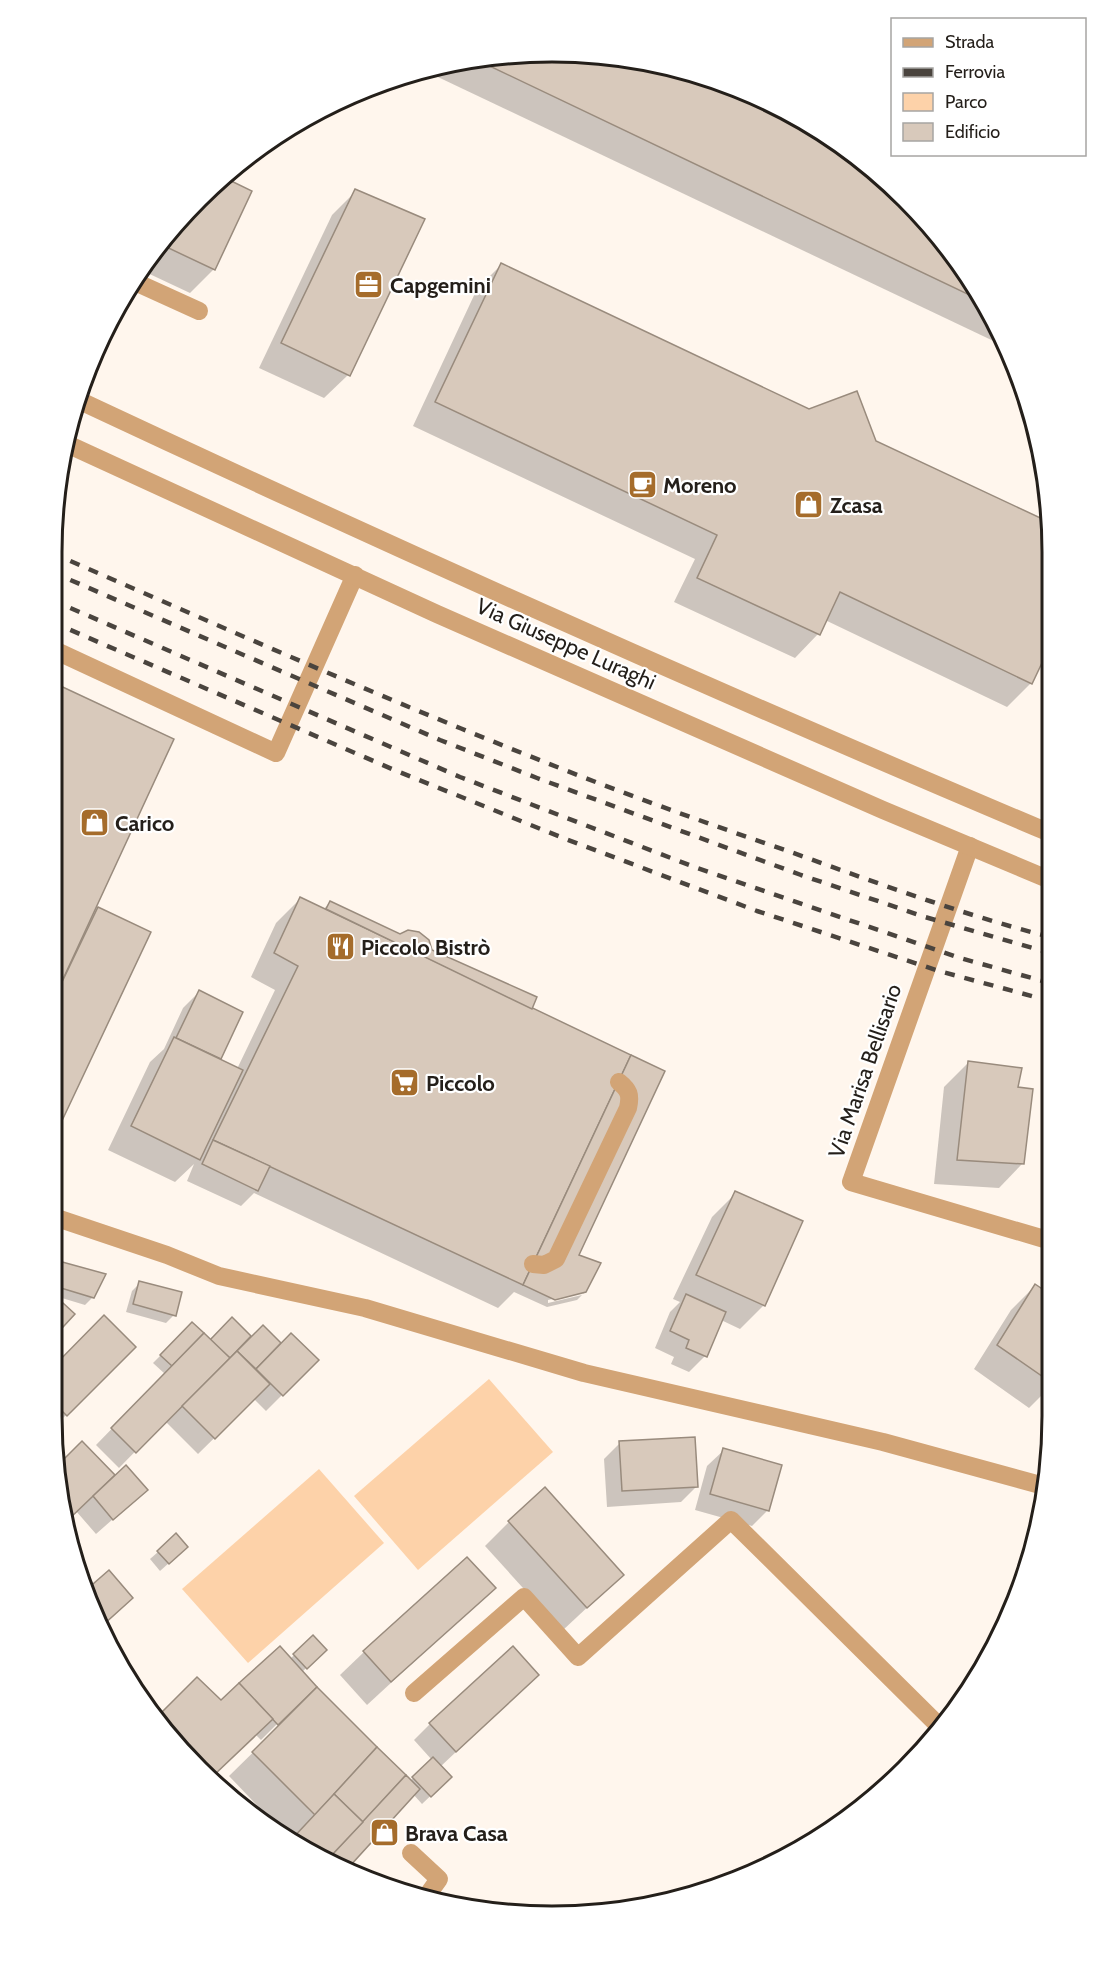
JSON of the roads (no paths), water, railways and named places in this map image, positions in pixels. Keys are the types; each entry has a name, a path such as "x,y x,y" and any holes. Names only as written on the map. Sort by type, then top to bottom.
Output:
{"street":[{"path":"141,284 199,311"},
{"name":"Via Giuseppe Luraghi","path":"85,403 460,575 905,772 1042,830"},
{"name":"Via Giuseppe Luraghi","path":"73,447 854,797 1042,877"},
{"path":"62,654 276,753 355,575"},
{"name":"Via Marisa Bellisario","path":"970,846 851,1182 1042,1238"},
{"path":"533,1264 544,1265 556,1260 622,1119 630,1097 627,1088 619,1082"},
{"path":"62,1220 167,1255 219,1276 365,1308 584,1373 884,1442 1037,1484"},
{"path":"414,1693 524,1597 578,1658 731,1520 935,1722"},
{"path":"411,1853 439,1879 430,1891"}],"railway":[{"path":"62,557 357,685 602,784 916,896 1042,935"},
{"path":"62,576 440,740 537,778 801,875 925,917 1042,951"},
{"path":"62,604 460,777 697,868 960,958 1042,981"},
{"path":"62,626 392,769 563,838 757,911 939,971 1042,999"}],"place":[{"name":"Capgemini","path":"369,285"},
{"name":"Moreno","path":"642,485"},
{"name":"Zcasa","path":"809,505"},
{"name":"Carico","path":"94,823"},
{"name":"Piccolo Bistrò","path":"340,947"},
{"name":"Piccolo","path":"405,1083"},
{"name":"Brava Casa","path":"384,1833"}]}
